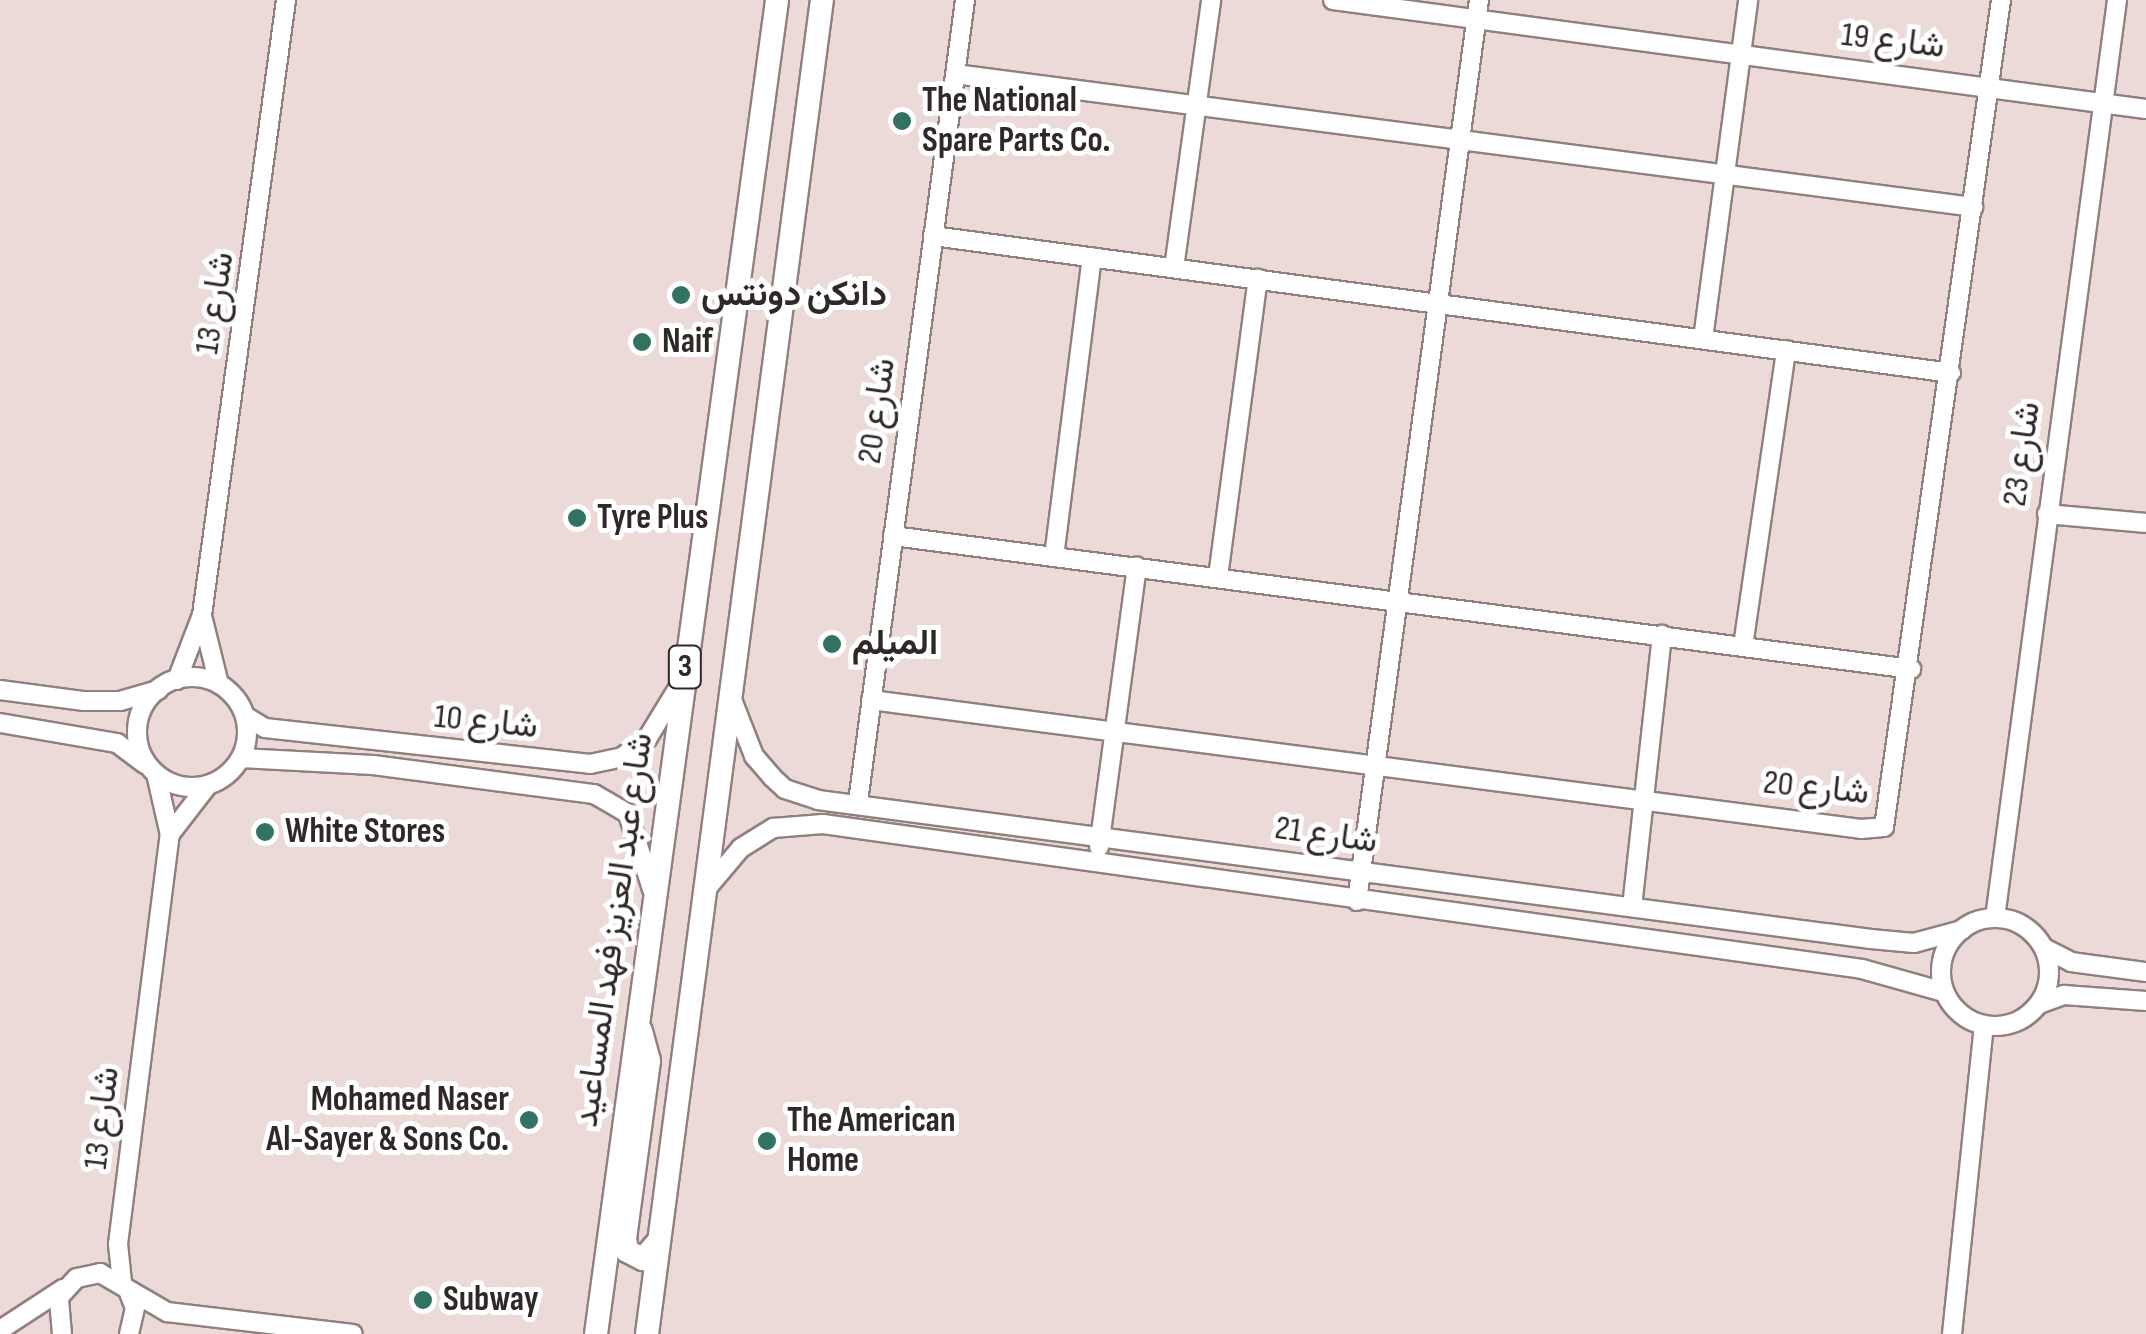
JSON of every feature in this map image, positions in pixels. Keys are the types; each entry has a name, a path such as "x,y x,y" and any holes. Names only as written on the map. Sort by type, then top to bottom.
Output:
{"main road":[{"name":"شارع عبد العزيز فهد المساعيد","path":"596,1334 652,889 777,0"},
{"name":"3","path":"650,1332 658,1242 708,887 821,10"},
{"path":"638,1018 649,1061 625,1238 627,1251 643,1258 658,1242"}],"street":[{"name":"شارع 13","path":"177,680 202,615 286,0"},
{"path":"821,10 834,0"},
{"name":"شارع 20","path":"858,802 964,0"},
{"path":"1174,268 1211,0"},
{"name":"شارع 19","path":"1334,0 1478,9 1746,55 2146,109"},
{"path":"1703,339 1746,55 1748,0"},
{"name":"شارع 20","path":"871,700 1118,728 1640,800 1884,827 1911,668 2001,0"},
{"name":"شارع 23","path":"1996,918 2117,0"},
{"path":"1357,901 1478,9"},
{"path":"954,74 1973,207"},
{"path":"933,236 1951,373"},
{"path":"1054,557 1092,257"},
{"path":"1218,578 1258,280"},
{"path":"1743,646 1786,350"},
{"path":"2047,514 2146,523"},
{"path":"893,536 1397,598 1911,668"},
{"path":"1096,862 1138,567"},
{"name":"شارع 13","path":"202,615 219,684"},
{"path":"1632,907 1640,800 1662,635"},
{"name":"شارع 10","path":"245,716 265,728 590,764 622,757 647,740 684,678"},
{"path":"0,690 84,702 120,701 177,680 219,684 245,716 241,758 208,785 176,785 117,743 0,722"},
{"path":"153,771 138,726 158,690"},
{"name":"شارع 21","path":"732,702 754,756 785,789 1361,872 1914,943 1962,930"},
{"name":"شارع 10","path":"241,758 373,765 594,794 628,814 652,889"},
{"name":"شارع 13","path":"153,771 170,835"},
{"name":"شارع 13","path":"131,1331 136,1308 125,1286 120,1231 170,835 185,807 208,785"},
{"name":"شارع 21","path":"708,887 741,848 792,822 1862,969 1944,992"},
{"path":"2146,972 2071,962 2044,948 2026,927 1996,918 1962,930 1942,961 1944,992 1961,1014 1984,1026 2020,1021 2040,1004 2064,995 2146,1002"},
{"path":"2040,1004 2050,968 2044,948"},
{"path":"1952,1334 1984,1026"},
{"path":"0,1330 72,1282 120,1231"},
{"path":"62,1334 56,1310 72,1282 100,1273 167,1312 354,1334"},
{"path":"131,1331 167,1312"}],"place":[{"name":"The National Spare Parts Co.","path":"902,121"},
{"name":"دانكن دونتس","path":"681,295"},
{"name":"Naif","path":"642,342"},
{"name":"Tyre Plus","path":"577,518"},
{"name":"الميلم","path":"832,644"},
{"name":"White Stores","path":"265,832"},
{"name":"Mohamed Naser Al-Sayer & Sons Co.","path":"529,1120"},
{"name":"The American Home","path":"767,1141"},
{"name":"Subway","path":"423,1300"}]}
